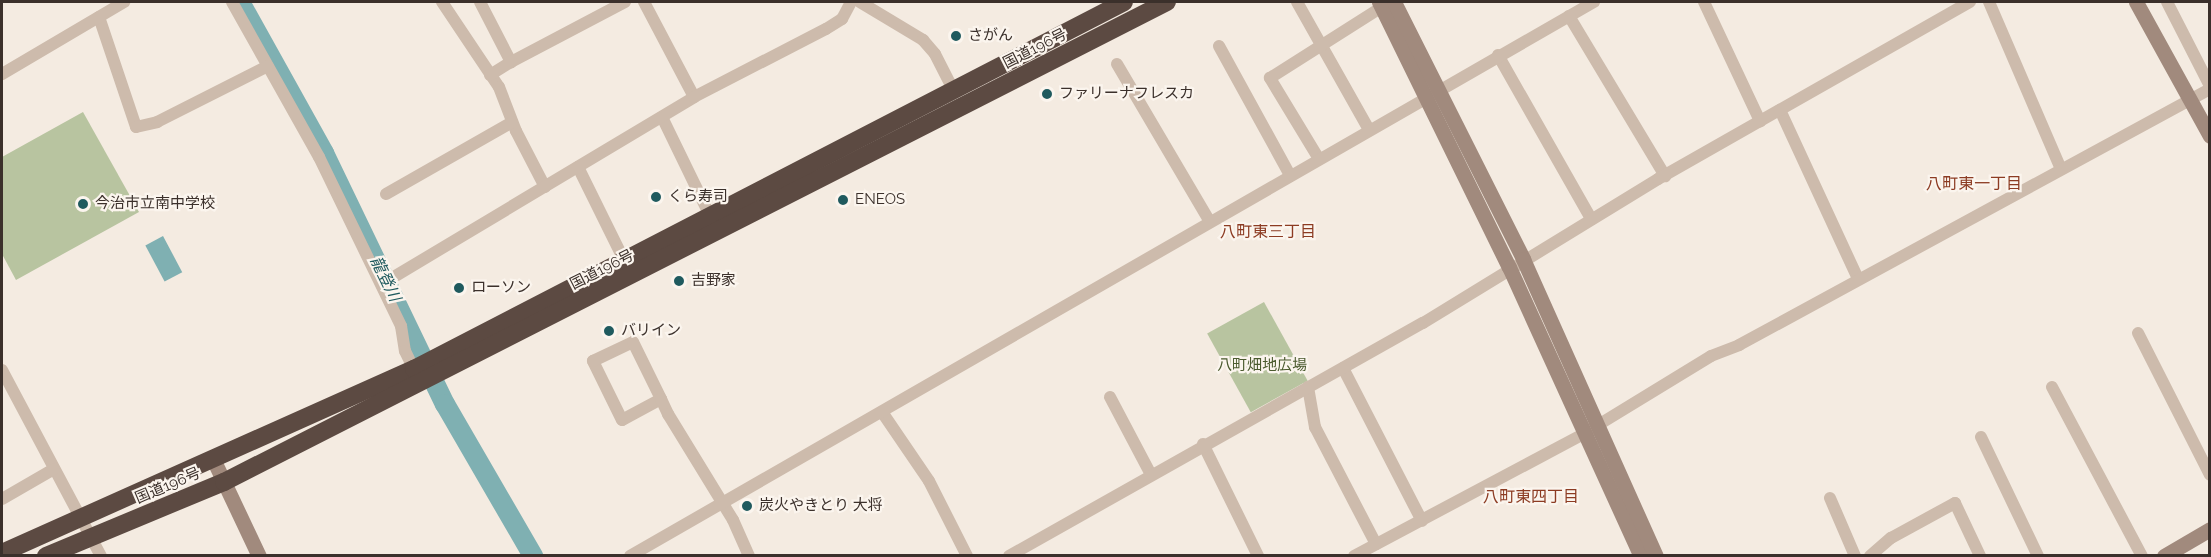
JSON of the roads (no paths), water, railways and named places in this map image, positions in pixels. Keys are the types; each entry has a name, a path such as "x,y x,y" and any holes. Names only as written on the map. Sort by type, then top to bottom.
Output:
{"highway":[{"name":"国道196号","path":"440,365 624,260 1124,2"},
{"name":"国道196号","path":"2,553 419,375 1167,2"},
{"name":"国道196号","path":"46,555 224,482 419,375"}],"street":[{"path":"2,74 124,2"},
{"path":"232,2 320,157 382,284 419,375"},
{"path":"442,2 490,75 545,187"},
{"path":"480,2 511,62"},
{"path":"490,75 625,2"},
{"path":"644,2 694,98"},
{"path":"382,284 694,98 826,29 842,19 851,2"},
{"path":"860,2 923,40 935,54 953,89"},
{"path":"1297,2 1369,130"},
{"path":"630,555 1594,2"},
{"path":"1704,2 1760,121"},
{"path":"1009,555 1150,473 1343,368 1591,219 1970,2"},
{"path":"1989,2 2061,169"},
{"path":"2136,2 2210,136"},
{"path":"1354,555 1422,521 1590,429 1710,356 1858,279 2210,88 2167,2"},
{"path":"1319,159 1270,78 1385,3 1516,263 1590,429 1641,555"},
{"path":"1569,16 1665,176"},
{"path":"99,17 136,127 157,122 268,66"},
{"path":"1219,46 1290,175"},
{"path":"1498,55 1591,219"},
{"path":"1117,64 1210,222"},
{"path":"1780,110 1858,279"},
{"path":"662,117 710,216"},
{"path":"386,194 512,122"},
{"path":"578,167 624,260"},
{"path":"2138,333 2210,475"},
{"path":"661,399 622,420 593,361 633,342 661,399 720,504 733,520 749,555"},
{"path":"1343,368 1422,521"},
{"path":"2,370 101,555"},
{"path":"1308,387 1315,427 1376,544"},
{"path":"2052,387 2142,555"},
{"path":"1110,396 1150,473"},
{"path":"882,412 929,481 967,555"},
{"path":"1590,429 1656,555"},
{"path":"1981,437 2038,555"},
{"path":"1203,444 1258,555"},
{"path":"214,461 259,555"},
{"path":"2,499 54,469"},
{"path":"1830,498 1856,555"},
{"path":"1870,555 1891,538 1955,503 1980,555"},
{"path":"2164,555 2210,529"}],"water":[{"path":"163,236 182,272 165,282 145,245"}],"waterway":[{"name":"龍登川","path":"240,2 324,153 445,404 533,556"}],"place":[{"name":"さがん","path":"956,36"},
{"name":"ファリーナフレスカ","path":"1047,94"},
{"name":"くら寿司","path":"656,197"},
{"name":"ENEOS","path":"843,200"},
{"name":"今治市立南中学校","path":"83,204"},
{"name":"吉野家","path":"679,281"},
{"name":"ローソン","path":"459,288"},
{"name":"バリイン","path":"609,331"},
{"name":"炭火やきとり 大将","path":"747,506"}],"district":[{"name":"八町東一丁目","path":"1974,184"},
{"name":"八町東三丁目","path":"1268,232"},
{"name":"八町東四丁目","path":"1531,497"}],"park label":[{"name":"八町畑地広場","path":"1262,366"}]}
